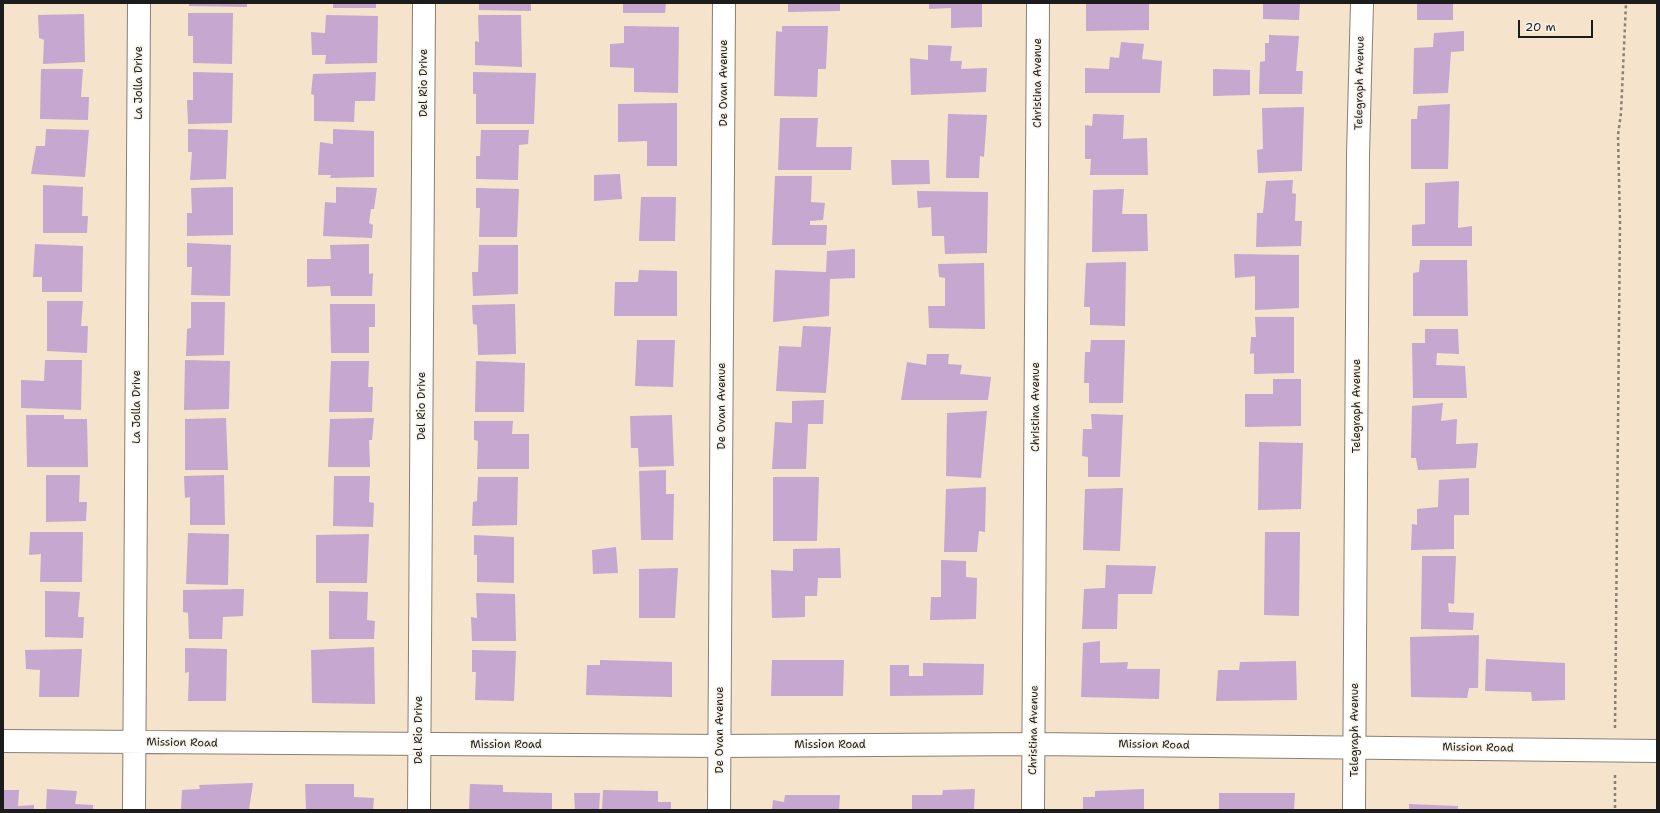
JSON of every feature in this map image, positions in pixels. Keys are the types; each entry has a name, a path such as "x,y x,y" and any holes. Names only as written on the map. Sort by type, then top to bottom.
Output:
{"street":[{"name":"La Jolla Drive","path":"134,810 136,743 139,3"},
{"name":"Del Rio Drive","path":"419,810 424,3"},
{"name":"De Ovan Avenue","path":"719,810 724,3"},
{"name":"Christina Avenue","path":"1033,810 1038,3"},
{"name":"Telegraph Avenue","path":"1354,810 1358,155 1362,3"},
{"name":"Mission Road","path":"3,741 720,746 1033,744 1657,751"}],"path":[{"path":"1615,810 1614,750 1620,223 1618,135 1622,105 1626,3"}],"building":[{"path":"189,3 247,3 247,7 189,6"},
{"path":"333,3 376,3 376,8 333,8"},
{"path":"479,3 531,3 531,11 479,10"},
{"path":"623,3 666,3 665,13 623,13"},
{"path":"788,3 840,3 840,11 788,12"},
{"path":"929,3 982,3 982,27 951,28 951,8 929,9"},
{"path":"1086,3 1149,3 1149,30 1086,31"},
{"path":"1263,3 1300,3 1299,20 1263,19"},
{"path":"1417,3 1453,3 1453,20 1417,20"},
{"path":"188,13 233,13 232,64 193,63 193,36 188,36"},
{"path":"84,14 85,62 43,64 44,40 39,38 38,15"},
{"path":"326,15 378,16 377,63 325,64 326,55 312,55 311,32 325,33"},
{"path":"478,15 521,15 522,67 475,65 475,41 479,42"},
{"path":"624,26 679,27 678,93 634,92 634,68 610,67 610,44 624,43"},
{"path":"782,26 828,26 826,69 818,69 817,97 774,96 776,31 782,32"},
{"path":"1464,31 1464,51 1451,52 1448,93 1413,94 1414,48 1433,47 1434,33"},
{"path":"1269,35 1299,36 1296,71 1303,71 1302,94 1259,94 1260,62 1265,61 1265,43 1269,43"},
{"path":"1121,42 1144,44 1142,59 1162,61 1160,93 1085,93 1085,68 1109,69 1110,57 1119,58"},
{"path":"928,45 952,46 950,61 962,61 961,69 987,68 986,92 911,95 910,58 928,60"},
{"path":"41,69 83,69 81,97 89,97 88,120 40,119"},
{"path":"1213,69 1250,70 1250,95 1213,96"},
{"path":"193,72 233,73 232,123 188,124 187,100 193,100"},
{"path":"376,72 375,101 355,101 354,122 314,121 314,95 311,94 313,74"},
{"path":"473,72 536,73 534,124 476,124 476,94 473,94"},
{"path":"677,103 677,166 647,166 647,141 618,142 618,104"},
{"path":"1450,104 1448,169 1411,169 1411,119 1417,119 1418,106"},
{"path":"1304,107 1302,171 1258,173 1257,150 1263,149 1262,108"},
{"path":"948,114 987,115 984,157 980,156 979,178 946,178"},
{"path":"1093,114 1124,115 1123,139 1147,138 1148,175 1090,175 1091,159 1085,159 1085,125 1092,126"},
{"path":"780,118 818,118 816,147 852,147 851,170 778,170"},
{"path":"46,129 89,130 85,177 31,174 36,146 45,146"},
{"path":"188,129 228,130 226,179 190,180 192,152 188,152"},
{"path":"333,129 374,131 374,177 330,178 331,175 318,175 320,142 333,144"},
{"path":"481,130 529,130 528,144 519,145 518,180 476,179 476,156 480,156"},
{"path":"891,160 929,160 930,184 892,185"},
{"path":"620,174 622,199 594,201 594,175"},
{"path":"775,176 812,176 811,202 825,203 823,220 810,221 810,225 827,225 826,245 772,245"},
{"path":"1293,180 1292,193 1296,194 1295,221 1302,221 1301,246 1256,247 1257,213 1263,213 1266,181"},
{"path":"1459,181 1458,228 1472,226 1472,246 1412,246 1412,225 1425,224 1425,183"},
{"path":"43,185 83,187 82,216 88,216 87,233 43,233"},
{"path":"233,187 233,235 187,236 187,213 192,213 191,188"},
{"path":"336,187 377,188 374,209 371,209 369,223 373,225 372,238 323,236 325,202 336,203"},
{"path":"476,188 519,189 517,237 479,237 480,208 476,208"},
{"path":"1124,189 1122,214 1147,214 1148,251 1092,252 1093,190"},
{"path":"917,191 988,192 987,253 945,254 944,236 932,236 931,207 918,208"},
{"path":"641,197 676,197 675,241 639,241"},
{"path":"187,243 231,245 230,296 191,295 192,267 187,267"},
{"path":"35,244 83,246 82,292 42,292 42,277 33,277"},
{"path":"369,244 369,274 373,273 372,296 331,296 330,286 307,287 307,259 331,259 330,245"},
{"path":"479,245 518,245 518,294 473,296 472,272 478,272"},
{"path":"855,249 855,278 830,279 829,316 773,322 775,270 826,272 827,251"},
{"path":"1234,254 1299,255 1299,308 1255,310 1255,276 1235,278"},
{"path":"1420,260 1467,260 1468,316 1413,316 1413,273 1419,272"},
{"path":"1126,262 1125,326 1090,325 1090,307 1084,307 1086,263"},
{"path":"984,263 985,329 929,328 928,306 945,306 945,278 939,277 938,264"},
{"path":"639,270 677,271 677,316 614,316 615,282 638,282"},
{"path":"47,301 83,301 81,326 88,326 87,353 47,351"},
{"path":"191,302 225,302 224,355 186,356 187,329 191,328"},
{"path":"330,304 375,304 375,327 369,327 369,353 331,353"},
{"path":"515,304 516,354 478,355 477,325 473,324 472,305"},
{"path":"1255,317 1294,317 1294,373 1254,374 1254,353 1250,354 1251,337 1256,337"},
{"path":"803,326 831,327 826,393 776,391 779,346 801,347"},
{"path":"1425,329 1458,329 1459,354 1437,353 1436,365 1465,366 1467,398 1413,398 1412,343 1425,343"},
{"path":"637,340 675,340 673,387 635,386"},
{"path":"1091,340 1125,340 1123,403 1089,403 1089,383 1084,383 1085,352 1090,352"},
{"path":"927,354 949,354 948,364 962,365 960,374 991,377 988,400 901,400 907,362 926,365"},
{"path":"45,360 82,360 81,410 21,408 21,380 44,381"},
{"path":"185,360 230,361 229,409 184,410"},
{"path":"331,361 369,361 368,387 373,387 372,412 329,412"},
{"path":"476,361 525,363 524,412 475,412"},
{"path":"1273,379 1301,379 1301,426 1245,427 1245,394 1273,394"},
{"path":"824,400 823,424 808,424 806,469 772,469 775,422 792,423 792,401"},
{"path":"1443,403 1441,421 1457,419 1456,444 1478,443 1476,468 1418,470 1416,458 1411,458 1412,406"},
{"path":"987,411 981,478 946,476 947,413"},
{"path":"1091,414 1123,415 1120,477 1088,477 1088,457 1082,456 1083,429 1092,429"},
{"path":"26,415 64,415 64,419 87,419 88,467 27,467"},
{"path":"672,415 674,466 639,467 638,448 631,448 630,416"},
{"path":"226,418 228,470 185,470 185,419"},
{"path":"374,418 372,440 369,440 370,467 328,467 330,419"},
{"path":"474,421 513,421 512,434 529,434 529,469 477,469 478,441 474,440"},
{"path":"1259,442 1303,443 1301,509 1258,510"},
{"path":"666,470 666,494 674,494 673,540 641,540 639,471"},
{"path":"46,475 80,475 79,502 87,502 86,521 46,522"},
{"path":"224,475 225,525 190,525 190,497 185,498 184,476"},
{"path":"334,476 370,476 369,502 374,503 373,527 333,526"},
{"path":"478,477 518,477 517,525 472,526 473,502 477,501"},
{"path":"773,477 819,477 817,541 773,541"},
{"path":"1469,478 1469,515 1454,515 1454,549 1411,550 1412,524 1417,525 1417,509 1438,507 1439,480"},
{"path":"986,487 985,532 979,531 977,552 944,552 946,489"},
{"path":"1123,488 1120,551 1083,550 1085,489"},
{"path":"30,532 83,532 82,582 40,582 41,554 29,555"},
{"path":"1265,532 1300,532 1299,616 1264,615"},
{"path":"188,533 229,534 228,585 186,584"},
{"path":"369,534 367,583 316,583 316,535"},
{"path":"474,535 514,537 514,583 477,582 477,555 474,555"},
{"path":"616,547 618,573 593,574 592,550"},
{"path":"840,548 841,578 818,578 817,596 805,596 805,617 772,618 771,570 793,571 793,549"},
{"path":"1422,556 1456,556 1454,604 1448,603 1449,612 1474,613 1473,630 1421,629"},
{"path":"941,560 966,561 966,577 977,578 976,619 930,620 931,597 941,597"},
{"path":"1106,565 1156,566 1152,594 1118,594 1117,629 1082,629 1084,589 1105,588"},
{"path":"678,568 675,618 639,618 639,569"},
{"path":"244,589 243,616 223,617 222,639 189,639 188,613 183,612 183,590"},
{"path":"45,591 80,592 78,617 84,617 83,638 45,637"},
{"path":"329,591 368,592 367,620 375,621 374,639 329,639"},
{"path":"476,593 515,594 516,641 472,641 471,617 477,618"},
{"path":"1479,635 1478,688 1469,688 1467,698 1411,697 1410,637"},
{"path":"1100,641 1100,663 1128,662 1127,669 1160,669 1159,699 1081,697 1083,643"},
{"path":"374,647 375,704 312,703 311,650"},
{"path":"185,648 227,649 226,701 188,701 189,672 185,673"},
{"path":"82,649 79,697 39,697 40,670 26,669 25,650"},
{"path":"472,650 516,651 514,701 475,700 476,672 472,672"},
{"path":"1486,659 1565,663 1565,700 1532,701 1531,692 1485,691"},
{"path":"600,660 672,662 672,697 586,695 587,665 600,665"},
{"path":"772,660 844,660 843,696 771,696"},
{"path":"1296,661 1297,700 1216,701 1218,670 1239,670 1240,662"},
{"path":"923,663 984,664 983,695 890,696 890,665 909,665 909,676 923,676"},
{"path":"253,783 249,810 181,810 182,790 200,789 199,785"},
{"path":"305,784 354,784 354,797 374,798 373,810 306,810"},
{"path":"470,784 503,785 503,792 552,793 552,810 469,810"},
{"path":"47,789 77,791 75,804 93,805 93,810 46,810"},
{"path":"975,789 974,810 912,810 912,795 942,795 943,790"},
{"path":"1144,789 1144,810 1083,810 1083,797 1095,797 1095,791"},
{"path":"3,790 19,790 18,806 34,805 34,810 3,810"},
{"path":"603,790 658,791 658,802 671,802 671,810 602,810"},
{"path":"574,793 600,793 599,810 575,810"},
{"path":"1219,793 1295,793 1294,810 1219,810"},
{"path":"785,795 840,795 839,810 772,810 773,800 784,802"},
{"path":"1409,804 1458,806 1458,810 1409,810"}]}
